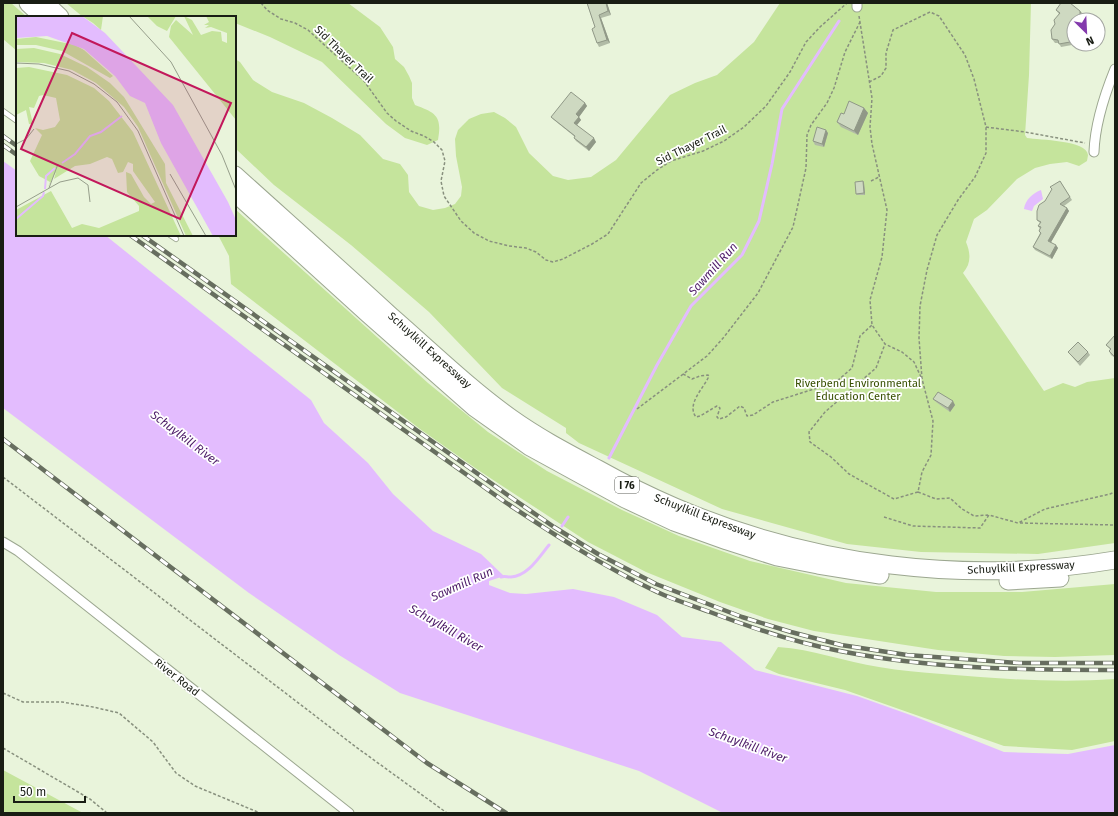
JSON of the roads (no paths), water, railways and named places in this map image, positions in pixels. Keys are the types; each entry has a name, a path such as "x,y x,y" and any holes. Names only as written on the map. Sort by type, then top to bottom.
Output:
{"highway":[{"path":"28,3 42,16"},
{"path":"45,3 59,16"},
{"name":"Schuylkill Expressway","path":"236,176 489,402 557,448 634,488 675,507 710,521 787,546 838,557 888,565 940,570 982,570 1061,567 1115,560"},
{"name":"Schuylkill Expressway","path":"236,194 368,314 490,420 530,447 569,469 625,499 674,522 727,541 777,556 854,572 899,578 949,581 1034,580 1115,572"}],"street":[{"path":"1094,148 1102,102 1115,69"},
{"name":"River Road","path":"3,542 18,551 349,813"}],"lane":[{"path":"3,111 16,120"},
{"path":"172,236 176,239"}],"water":[{"name":"Schuylkill River","path":"3,161 16,170 16,236 106,236 311,400 324,423 368,463 393,494 433,531 481,554 504,576 489,581 489,585 510,593 526,594 573,589 614,597 657,615 682,637 721,642 755,670 857,696 916,717 1004,752 1068,754 1115,745 1115,813 723,813 639,771 400,693 339,655 249,593 3,408"},
{"path":"1041,190 1043,199 1034,206 1032,211 1024,209 1030,197"}],"waterway":[{"name":"Sawmill Run","path":"609,458 657,365 691,306 742,255 759,221 772,164 782,109 839,21"},
{"name":"Sawmill Run","path":"562,526 568,517"},
{"name":"Sawmill Run","path":"501,577 517,576 528,570 549,545"}],"railway":[{"path":"3,136 16,145"},
{"path":"3,145 16,154"},
{"path":"131,236 505,502 596,560 660,593 742,624 774,634 824,648 874,657 943,665 1011,669 1115,670"},
{"path":"143,236 554,527 598,554 656,584 742,617 841,645 907,655 1019,663 1115,663"},
{"path":"3,439 427,763 506,813"}],"park label":[{"name":"Riverbend Environmental Education Center","path":"858,389"}]}
